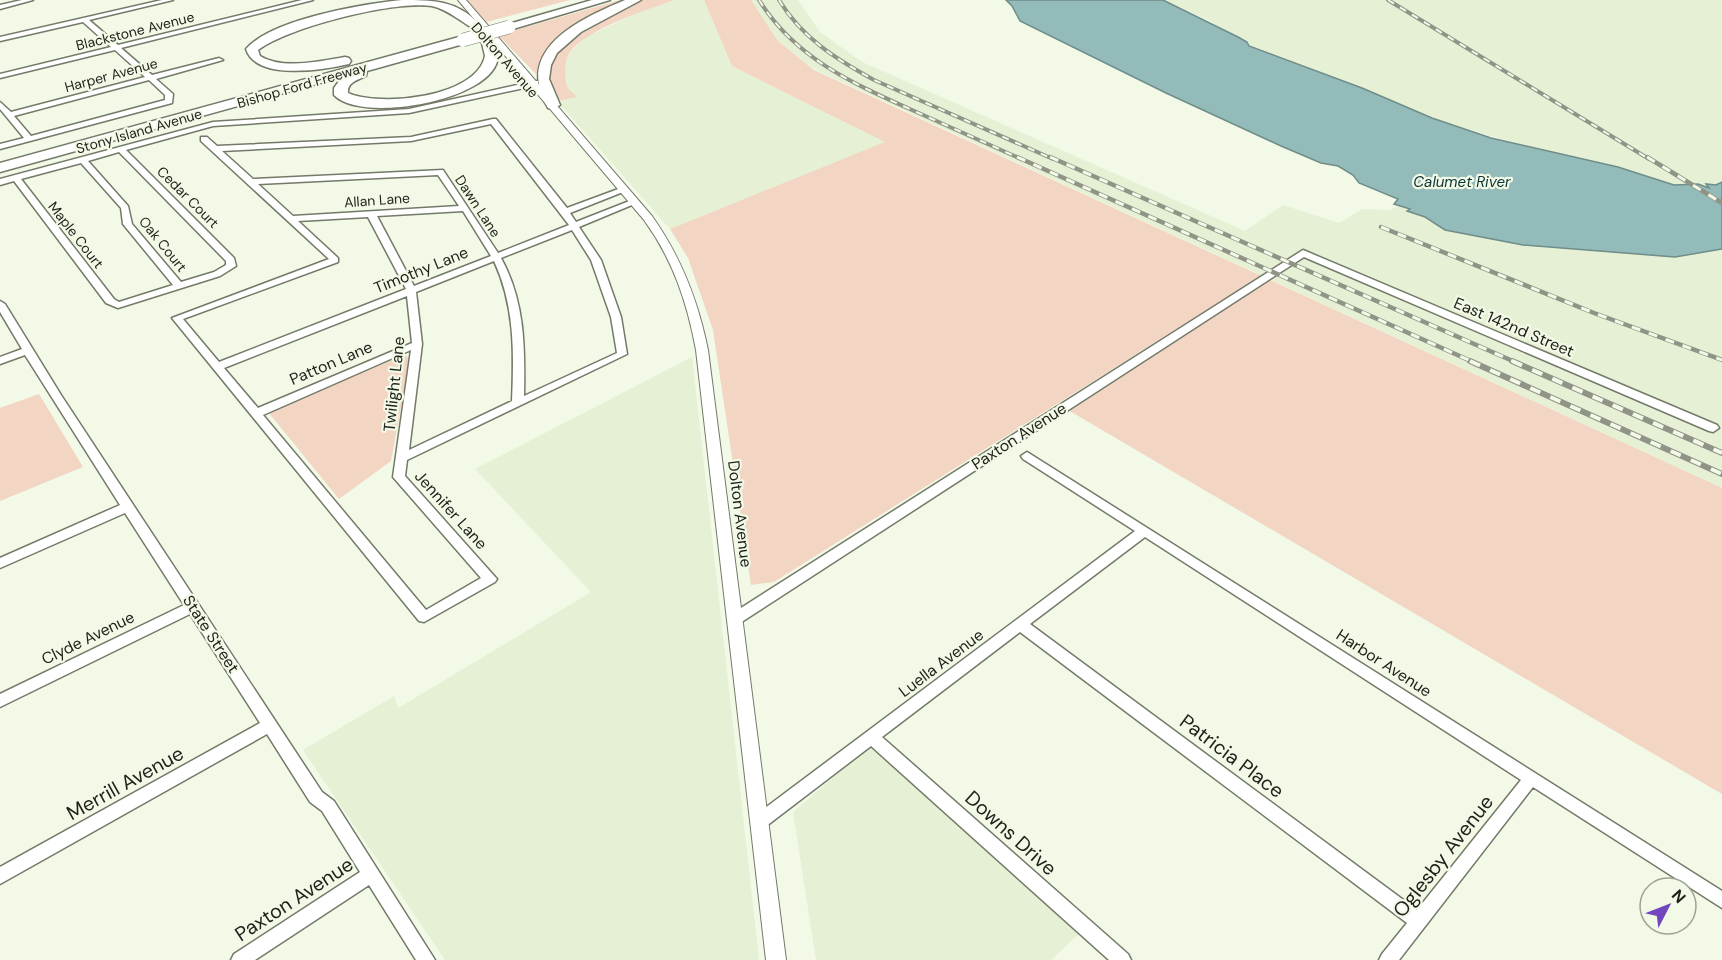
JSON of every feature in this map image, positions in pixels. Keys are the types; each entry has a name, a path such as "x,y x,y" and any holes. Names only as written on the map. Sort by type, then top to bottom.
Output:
{"highway":[{"name":"Bishop Ford Freeway","path":"0,168 585,0"},
{"name":"Bishop Ford Freeway","path":"506,24 604,0"},
{"path":"556,110 543,79 544,69 561,40 585,23 635,0"},
{"path":"455,39 350,61 305,67 261,63 252,54 252,49 259,41 278,31 387,4 411,1 435,3 451,8 473,24"},
{"path":"455,39 359,74 341,88 341,95 361,104 392,105 454,90 480,75 490,64 492,55 487,39"},
{"name":"Bishop Ford Freeway","path":"0,160 455,39"}],"street":[{"path":"0,7 30,0"},
{"path":"0,39 170,0"},
{"name":"Blackstone Avenue","path":"0,76 310,0"},
{"name":"Dolton Avenue","path":"453,0 531,84"},
{"name":"Dolton Avenue","path":"462,0 531,84 544,105 556,110 635,202 671,252 692,301 702,350 776,960"},
{"path":"85,20 151,78"},
{"name":"Harper Avenue","path":"9,115 219,60"},
{"name":"Stony Island Avenue","path":"0,147 169,100 169,94 151,78"},
{"name":"Stony Island Avenue","path":"0,182 213,124 409,111 531,84"},
{"path":"0,104 30,140"},
{"name":"Jennifer Lane","path":"204,139 335,260 177,318 424,617 490,579 399,477 401,458 622,354 616,317 596,260 565,212 493,121 411,139 215,149"},
{"name":"Cedar Court","path":"121,150 231,260 231,266 217,274 179,286"},
{"name":"Oak Court","path":"84,160 125,208 128,224 179,286"},
{"name":"Dawn Lane","path":"253,182 440,172 495,257 511,294 519,340 518,402"},
{"name":"Maple Court","path":"16,178 110,301 118,304 179,286"},
{"path":"565,212 624,190"},
{"name":"Timothy Lane","path":"217,367 635,202"},
{"name":"Allan Lane","path":"291,219 465,208"},
{"name":"Twilight Lane","path":"371,214 411,290 417,344 401,458"},
{"name":"Paxton Avenue","path":"735,619 1304,253"},
{"name":"East 142nd Street","path":"1304,253 1713,428"},
{"name":"State Street","path":"0,304 316,797 328,806 426,960"},
{"name":"Patton Lane","path":"257,413 417,344"},
{"path":"0,360 28,350"},
{"name":"Harbor Avenue","path":"1027,456 1722,900"},
{"path":"0,563 128,507"},
{"name":"Luella Avenue","path":"759,822 1144,531"},
{"name":"Clyde Avenue","path":"0,701 193,607"},
{"name":"Patricia Place","path":"1021,625 1418,921"},
{"name":"Merrill Avenue","path":"0,876 270,725"},
{"name":"Downs Drive","path":"872,737 1122,960"},
{"name":"Oglesby Avenue","path":"1388,960 1531,778"},
{"name":"Paxton Avenue","path":"240,960 371,874"}],"shaded area":[{"path":"466,0 570,0 486,22"},
{"path":"620,0 628,0 606,10 540,66 539,73 536,74 498,35"},
{"path":"639,0 675,0 619,21 590,35 578,44 568,56 565,70 568,88 577,97 557,101 549,79 551,64 558,52 582,30"},
{"path":"675,0 704,0 732,66 886,142 670,229 557,101 561,101 569,91 564,71 569,53 586,37 639,12"},
{"path":"704,0 751,0 778,41 814,70 1722,488 1722,794 1068,410 1230,303 1222,300 774,582 751,585 713,330 688,258 670,229 885,142 732,66"},
{"path":"751,0 798,0 820,32 862,62 1245,231 1283,205 1339,223 1362,209 1390,210 1401,205 1445,230 1523,245 1675,257 1722,249 1722,488 814,69 778,41"},
{"path":"1163,0 1722,0 1722,182 1716,185 1709,184 1709,188 1698,184 1674,185 1618,167 1554,154 1449,124 1362,88 1249,46 1208,20"},
{"path":"404,355 410,358 391,461 339,499 268,412"},
{"path":"692,357 759,960 445,960 303,750 394,696 398,708 591,592 475,469"},
{"path":"39,394 83,467 0,501 0,408"},
{"path":"872,744 1081,932 1051,960 816,960 793,812"}],"water":[{"name":"Calumet River","path":"1006,0 1163,0 1238,37 1247,42 1249,46 1362,88 1432,118 1491,138 1618,167 1674,185 1698,184 1709,188 1706,184 1716,185 1722,182 1722,249 1675,257 1523,245 1445,230 1425,217 1407,211 1410,209 1394,204 1398,199 1359,183 1353,175 1338,166 1321,163 1281,146 1166,93 1020,21"}],"railway":[{"path":"759,0 790,38 826,67 868,90 1021,159"},
{"path":"779,0 798,26 809,36 860,72 1053,159"},
{"path":"1388,0 1649,159"},
{"path":"1017,157 1473,362"},
{"path":"1050,157 1515,362"},
{"path":"1647,157 1722,203"},
{"path":"1381,227 1594,313 1722,360"},
{"path":"1470,361 1722,474"},
{"path":"1512,361 1722,453"}]}
